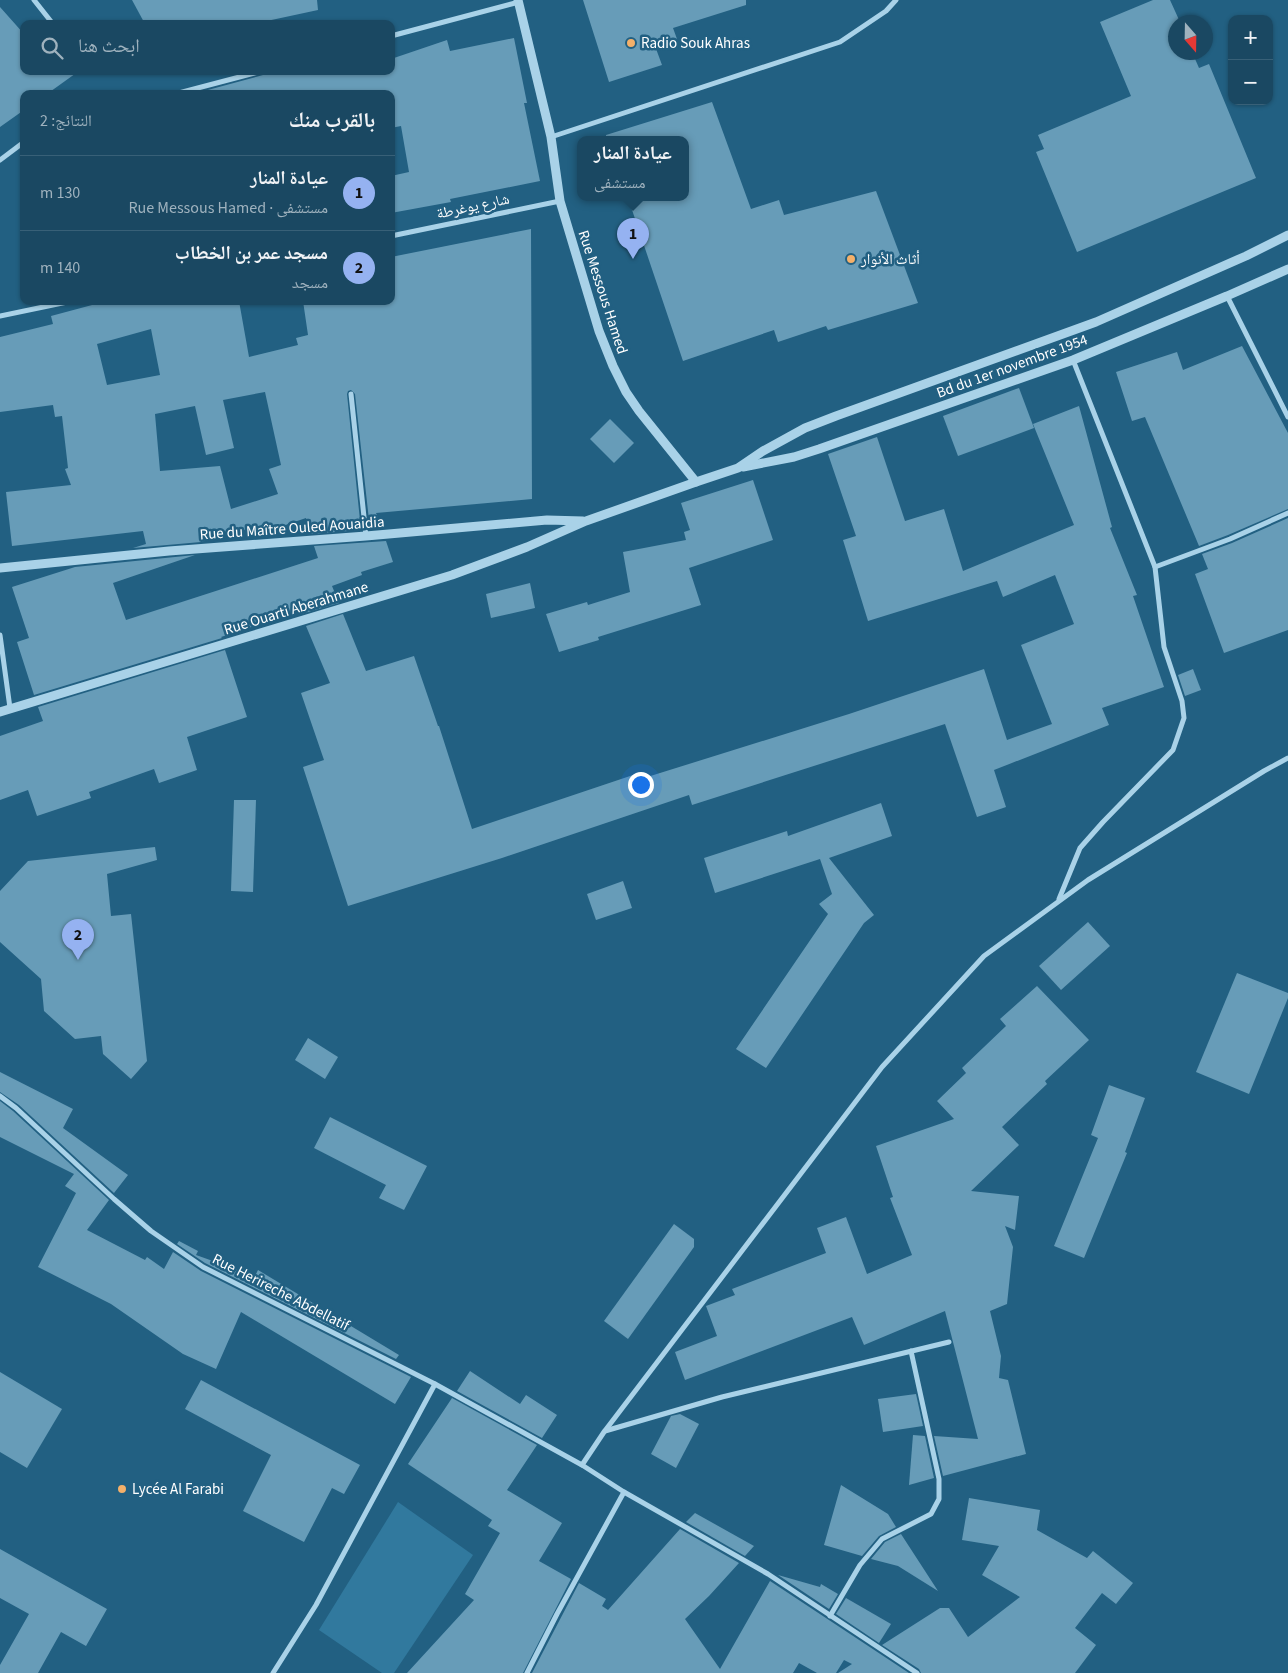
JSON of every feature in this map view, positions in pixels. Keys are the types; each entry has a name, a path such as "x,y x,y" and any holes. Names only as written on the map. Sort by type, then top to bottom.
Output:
{"street":[{"path":"34,0 50,20"},
{"path":"551,137 840,42 886,10 896,0"},
{"path":"395,35 518,1"},
{"name":"Rue Messous Hamed","path":"518,1 551,137 560,201 599,331 613,366 639,411 696,482"},
{"path":"190,90 247,75"},
{"path":"0,160 20,145"},
{"name":"شارع يوغرطة","path":"395,235 560,201"},
{"path":"738,468 805,428 1096,322 1246,256 1288,235"},
{"name":"Bd du 1er novembre 1954","path":"738,468 770,463 818,449 1073,360 1227,296 1288,268"},
{"path":"1227,296 1288,417"},
{"path":"0,316 53,305"},
{"path":"1059,901 1080,848 1173,750 1184,718 1182,701 1164,647 1155,567 1073,360"},
{"path":"351,394 366,536"},
{"name":"Rue Ouarti Aberahmane","path":"0,712 452,575 527,547 586,521 738,468"},
{"path":"1155,567 1230,539 1288,513"},
{"name":"Rue du Maître Ouled Aouaidia","path":"0,568 169,551 546,520 586,521"},
{"path":"0,635 10,708"},
{"path":"582,1465 604,1432 882,1067 984,956 1088,880 1288,758"},
{"name":"Rue Herireche Abdellatif","path":"0,1096 16,1108 151,1231 203,1267 435,1384 582,1465 624,1492 768,1574 916,1673"},
{"path":"604,1432 722,1397 949,1342"},
{"path":"830,1616 860,1565 882,1539 931,1514 939,1499 939,1479 911,1351"},
{"path":"273,1673 316,1605 435,1384"},
{"path":"527,1673 624,1492"}],"shaded area":[{"path":"398,1502 473,1555 394,1673 382,1673 319,1630"}],"building":[{"path":"132,0 317,0 318,10 272,20 143,20"},
{"name":"Radio Souk Ahras","path":"583,0 746,0 746,5 673,28 677,39 655,46 662,65 609,82"},
{"path":"1153,0 1170,0 1177,15 1168,15 1168,60 1196,60 1199,68 1209,64 1256,178 1077,252 1036,152 1044,149 1038,135 1131,96 1100,22"},
{"path":"0,7 20,30 20,75 73,75 53,90 20,90 20,113 0,127"},
{"path":"514,38 527,103 524,103 540,181 450,199 451,202 395,212 395,175 409,172 401,126 395,127 395,90 208,90 263,75 395,75 395,58 447,40 450,51"},
{"path":"712,102 751,209 779,200 784,215 876,191 918,303 828,330 826,326 778,342 774,330 683,361 629,201 689,201 689,136 606,135"},
{"path":"531,229 532,499 376,513 382,528 370,529 355,394 351,390 347,394 361,530 310,534 306,518 253,536 251,528 201,542 133,548 146,544 143,531 12,546 6,492 71,485 65,469 68,468 62,416 55,417 53,405 0,412 0,337 53,324 51,316 92,305 240,305 249,357 298,345 296,338 308,335 304,305 395,305 395,256","holes":["151,329 160,375 107,385 97,344","265,392 281,465 269,469 278,494 231,509 220,466 160,471 155,414 195,406 206,455 234,448 223,400"]},
{"path":"1242,346 1288,433 1288,509 1199,546 1145,417 1132,421 1116,372 1177,352 1183,370"},
{"path":"1019,388 1034,428 958,456 943,416"},
{"path":"1079,406 1112,527 1110,528 1137,595 1133,596 1164,687 1102,708 1109,725 994,770 1006,807 977,817 945,724 692,805 689,795 502,858 348,906 303,767 324,760 301,693 330,683 306,626 343,614 366,671 414,656 472,829 642,772 644,778 849,714 984,669 1007,740 1052,724 1021,645 1074,624 1055,575 1003,597 997,581 868,621 843,540 856,536 828,454 877,437 905,521 944,509 963,571 1074,525 1033,424"},
{"path":"610,419 634,443 614,463 590,439"},
{"path":"753,480 773,540 689,568 701,605 598,637 599,640 559,652 546,614 587,602 588,605 630,592 623,552 686,540 684,532 690,530 681,503"},
{"path":"1288,518 1288,630 1224,653 1195,574 1208,569 1202,554"},
{"path":"386,541 393,562 361,572 362,575 332,586 339,603 301,614 300,611 222,638 34,695 17,642 29,638 12,587 75,567 195,555 113,583 126,620 318,558 314,546"},
{"path":"530,583 535,608 491,618 486,594"},
{"path":"225,650 247,717 187,737 197,770 159,783 154,769 89,792 91,798 37,816 28,790 0,800 0,736 43,721 38,707"},
{"path":"1193,669 1201,690 1185,696 1178,675"},
{"path":"234,800 256,800 253,892 231,891"},
{"path":"881,803 892,836 829,858 874,915 864,923 766,1068 736,1049 828,914 819,904 832,894 820,859 715,893 704,858 787,831 788,836"},
{"path":"155,847 157,860 107,874 111,916 131,914 147,1061 131,1079 103,1054 101,1036 75,1039 44,1011 41,979 0,942 0,891 28,861"},
{"path":"623,881 632,908 596,920 587,894"},
{"path":"1088,922 1110,946 1061,990 1039,966"},
{"path":"1237,973 1288,993 1288,998 1249,1094 1196,1072"},
{"path":"1037,986 1089,1040 1045,1081 1047,1084 1002,1127 1019,1145 971,1191 1019,1196 1015,1230 1005,1226 1013,1247 1007,1304 990,1311 1001,1356 999,1378 1008,1380 1026,1454 943,1476 934,1436 978,1439 945,1311 864,1345 852,1317 685,1380 675,1352 717,1336 706,1306 735,1295 732,1289 826,1253 817,1228 846,1217 867,1274 912,1255 890,1198 893,1197 876,1146 954,1119 937,1101 966,1073 962,1068 1006,1026 1000,1019"},
{"path":"308,1038 338,1057 325,1079 295,1060"},
{"path":"0,1072 73,1109 63,1128 128,1175 114,1193 19,1105 0,1092"},
{"path":"1109,1085 1145,1098 1125,1152 1127,1153 1084,1258 1054,1246 1098,1138 1091,1135"},
{"path":"0,1101 109,1200 87,1230 145,1260 147,1257 164,1269 173,1252 201,1271 411,1377 395,1404 241,1312 216,1369 183,1354 111,1304 38,1267 76,1193 65,1186 74,1174 0,1137"},
{"path":"330,1117 427,1166 404,1210 379,1198 386,1185 314,1148"},
{"path":"674,1224 694,1239 694,1247 628,1339 604,1321"},
{"path":"179,1241 198,1251 196,1255 255,1276 258,1270 399,1355 396,1359 205,1263 177,1244"},
{"path":"470,1371 520,1404 526,1395 557,1415 542,1438 457,1391"},
{"path":"0,1372 62,1409 27,1468 0,1452"},
{"path":"201,1380 360,1465 344,1494 332,1488 304,1542 243,1511 271,1455 185,1409"},
{"path":"916,1394 923,1426 883,1432 878,1399"},
{"path":"452,1398 537,1445 507,1490 562,1523 539,1561 571,1579 523,1673 407,1673 474,1600 465,1594 500,1533 488,1526 492,1520 408,1464"},
{"path":"680,1414 699,1424 676,1468 651,1454 671,1416"},
{"path":"913,1435 925,1436 934,1478 909,1485"},
{"path":"841,1485 888,1514 896,1527 879,1536 862,1556 824,1545"},
{"path":"969,1498 1040,1510 1037,1530 1087,1558 1093,1551 1133,1583 1116,1604 1102,1593 1075,1628 1096,1645 1075,1673 921,1673 919,1669 882,1645 940,1608 949,1608 968,1637 1020,1597 982,1575 999,1546 962,1540"},
{"path":"695,1513 754,1546 745,1556 686,1522"},
{"path":"680,1529 739,1563 685,1619 720,1669 770,1581 909,1673 838,1673 852,1664 844,1660 836,1673 817,1673 799,1663 793,1673 532,1673 579,1583 606,1599 602,1606 608,1610"},
{"path":"901,1534 938,1591 898,1566 871,1559 885,1542"},
{"path":"0,1549 107,1609 86,1646 61,1632 38,1673 0,1673 0,1665 29,1614 0,1598"},
{"path":"778,1575 820,1587 821,1584 838,1594 829,1609"},
{"path":"846,1598 891,1624 879,1643 836,1614"}],"place":[{"name":"Radio Souk Ahras","path":"631,43"},
{"name":"عيادة المنار","path":"633,259"},
{"name":"أثاث الأنوار","path":"851,259"},
{"name":"مسجد عمر بن الخطاب","path":"78,960"},
{"name":"Lycée Al Farabi","path":"122,1489"}]}
